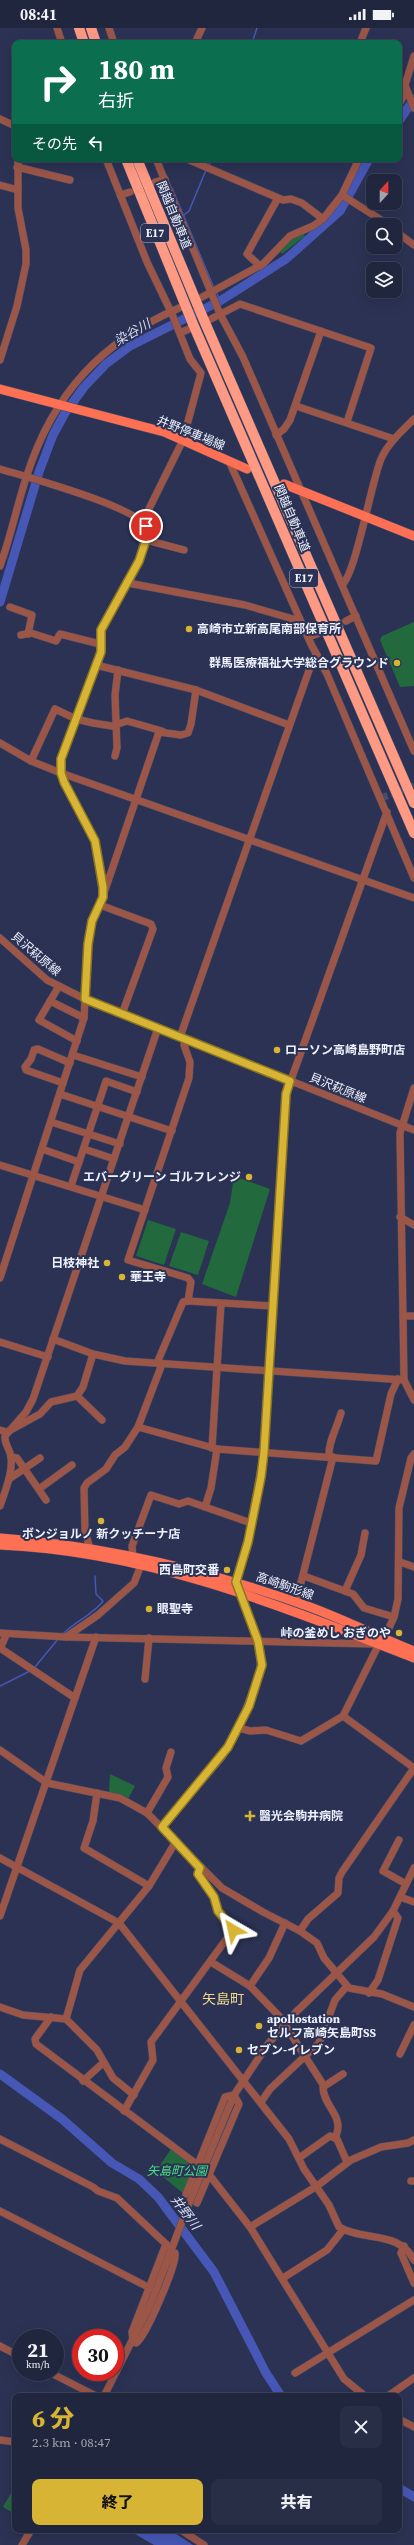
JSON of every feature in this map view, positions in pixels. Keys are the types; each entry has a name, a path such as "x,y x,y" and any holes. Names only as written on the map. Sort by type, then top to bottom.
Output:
{"highway":[{"path":"79,28 83,40"},
{"path":"91,28 95,40"},
{"name":"関越自動車道","path":"127,162 183,307"},
{"name":"関越自動車道","path":"139,162 199,300"},
{"name":"E17","path":"199,300 207,318"},
{"name":"E17","path":"183,307 191,326"},
{"name":"関越自動車道","path":"207,318 414,802"},
{"name":"関越自動車道","path":"191,326 414,833"}],"main road":[{"path":"0,389 60,406"},
{"name":"井野停車場線","path":"60,406 164,432 244,468"},
{"path":"284,484 414,536"},
{"name":"高崎駒形線","path":"0,1538 90,1549 133,1557 236,1582 296,1602 414,1658"},
{"name":"高崎駒形線","path":"0,1545 89,1555 187,1576 239,1591 382,1642 414,1651"}],"street":[{"path":"57,28 61,40"},
{"path":"109,28 113,40"},
{"path":"196,40 202,28"},
{"path":"361,40 366,28"},
{"path":"402,99 406,92 408,73 414,56"},
{"path":"406,92 414,108"},
{"path":"0,119 12,125"},
{"path":"0,360 17,306 26,264 18,190 18,162"},
{"path":"107,162 147,262 180,332 190,359 198,367 201,375 183,440 144,521"},
{"path":"157,162 211,293 243,358 414,751"},
{"path":"194,162 278,198 297,201 323,218"},
{"path":"199,300 260,266 290,236 314,226 343,196 357,162"},
{"path":"17,167 70,180"},
{"path":"155,182 165,179"},
{"path":"0,185 18,190"},
{"path":"120,195 130,192"},
{"path":"343,196 378,218"},
{"path":"260,266 247,254 278,198"},
{"path":"402,236 414,245"},
{"path":"207,318 240,304 371,349 348,422"},
{"path":"0,566 27,478 49,422 76,381 102,354 130,333 183,307"},
{"path":"180,332 191,326"},
{"path":"276,434 287,425 296,406 321,331"},
{"path":"296,406 348,422 394,439"},
{"path":"342,585 366,518 379,464 394,439 414,419"},
{"path":"229,461 387,812 414,878"},
{"path":"238,480 244,468"},
{"path":"0,469 92,497 144,521 147,529 146,540 139,561 101,630 101,652 75,718 61,759 61,773 95,841 103,897"},
{"path":"146,540 184,550"},
{"path":"128,583 245,605 300,621"},
{"path":"10,607 32,615 24,634 56,641 60,634 100,644"},
{"path":"346,621 356,616"},
{"path":"308,637 317,634"},
{"path":"188,1301 191,1282 188,1278 128,1260 189,1078 190,1062 184,1046 183,1038 289,724 313,659 317,655"},
{"path":"96,665 196,690 289,724"},
{"path":"115,756 117,748 115,695 118,670"},
{"path":"116,726 118,723 127,721 181,735 188,733 191,724 196,690"},
{"path":"31,761 55,708 75,718 116,726"},
{"path":"0,1278 3,1256 34,1175 84,1018 88,944 92,921 103,897 137,801 159,732 162,731"},
{"path":"0,743 31,761 61,773 414,898"},
{"path":"162,1827 222,1757 239,1728 260,1672 261,1657 258,1641 236,1582 261,1477 264,1452 286,1094 387,812"},
{"path":"100,905 151,924 153,929 122,1014"},
{"name":"貝沢萩原線","path":"0,938 36,971 58,986 85,999 414,1130"},
{"path":"58,986 39,1020 77,1041"},
{"path":"50,1001 84,1018"},
{"path":"4,1431 21,1419 30,1406 48,1357 158,1028"},
{"path":"63,1083 26,1070 25,1067 32,1059 34,1050 38,1049 70,1063"},
{"path":"73,1055 142,1077"},
{"path":"71,1186 106,1081 137,1092"},
{"path":"138,1427 215,1448 376,1461 392,1394 401,1379 403,1316 400,1217 400,1133 414,1088"},
{"path":"60,1094 172,1131"},
{"path":"51,1122 120,1144"},
{"path":"42,1149 79,1162"},
{"path":"84,1149 114,1158"},
{"path":"0,1165 145,1210"},
{"path":"400,1217 414,1225"},
{"path":"90,1549 85,1531 84,1488 87,1483 106,1469 115,1455 125,1447 138,1427 159,1364 183,1302 188,1301 273,1306"},
{"path":"205,1507 211,1488 215,1448 217,1368 221,1304"},
{"path":"403,1316 414,1316"},
{"path":"53,1339 93,1354 126,1361 401,1379 411,1389 414,1400"},
{"path":"0,1342 48,1357"},
{"path":"4,1431 40,1414 52,1402 78,1396 83,1387 93,1354"},
{"path":"78,1396 102,1420"},
{"path":"296,1602 304,1576 331,1457 329,1444 336,1433 341,1413"},
{"path":"0,1506 9,1479 11,1457 5,1440 4,1431"},
{"path":"239,1728 250,1731 266,1730 301,1740 344,1716 394,1617 398,1599 400,1562 397,1531 399,1508 410,1458 414,1454"},
{"path":"11,1457 17,1458 46,1500"},
{"path":"9,1479 40,1458"},
{"path":"39,1489 72,1465"},
{"path":"133,1557 132,1546 152,1495 179,1504 188,1501 251,1523"},
{"path":"346,1591 361,1555 365,1533"},
{"path":"400,1562 414,1567"},
{"path":"66,1637 98,1615 134,1583 141,1565"},
{"path":"304,1576 356,1596 360,1605 364,1608 394,1617"},
{"path":"75,1698 3,1650 1,1647 3,1634 96,1638 382,1642"},
{"path":"0,1916 96,1638"},
{"path":"145,1679 149,1638"},
{"path":"300,1930 308,1919 338,1893 339,1878 342,1872 414,1768 344,1716"},
{"path":"0,1750 47,1783 120,1798 146,1813 162,1827 174,1843 222,1888 300,1930 318,1943 324,1958 347,1986 369,1993 382,1994 414,2007"},
{"path":"146,1813 168,1776 166,1768 172,1752"},
{"path":"97,1793 93,1821 84,1848 149,1886"},
{"path":"399,1840 383,1871 406,1884"},
{"path":"66,2019 75,1995 75,1982 80,1970 149,1886 174,1843"},
{"path":"0,1858 119,1923 289,2139 304,2169 317,2186 337,2224 343,2230 372,2238 388,2238 404,2246 414,2260"},
{"path":"124,2111 153,2060 151,2042 211,1962 232,1928 218,1911 214,1897 198,1874 200,1868"},
{"path":"106,2393 133,2342 151,2303 174,2240 234,2095 268,2044 285,2024 374,1937 393,1911 414,1868"},
{"path":"400,1897 414,1902"},
{"path":"369,1993 378,1980 398,1918 393,1911"},
{"path":"250,1986 271,1954 285,1923"},
{"path":"211,1962 250,1986 285,2024 324,2086 324,2097 336,2114 339,2124 335,2138 347,2162"},
{"path":"261,2102 270,2089 319,2043 335,2000 347,1986"},
{"path":"0,2007 23,2015 66,2019 97,2050 113,2078 134,2095"},
{"path":"51,2017 35,2038 36,2044 83,2081 199,2165"},
{"path":"400,2054 414,2025"},
{"path":"83,2081 104,2063"},
{"path":"324,2086 343,2074"},
{"path":"186,2194 199,2165 225,2097 234,2095"},
{"path":"197,2203 208,2172 238,2104 234,2095"},
{"path":"299,2158 330,2136 335,2138"},
{"path":"0,2140 93,2187 98,2191 116,2198 167,2244 132,2332 133,2342"},
{"path":"250,2227 317,2186 347,2162 369,2152 414,2140"},
{"path":"208,2172 250,2227 344,2379 361,2393"},
{"path":"0,2211 150,2288"},
{"path":"282,2278 327,2250 343,2230"},
{"path":"404,2246 401,2253 414,2283"},
{"path":"133,2342 136,2343 142,2340 158,2306 175,2253"},
{"path":"295,2373 329,2354 414,2300"},
{"path":"0,2346 12,2352"},
{"path":"392,2393 414,2378"},
{"path":"64,2380 90,2393"},
{"path":"402,2421 414,2427"},
{"path":"0,2440 12,2442"},
{"path":"22,2545 29,2533"},
{"path":"186,2533 204,2545"}],"green space":[{"path":"303,233 305,236 282,254 280,252 292,238"},
{"path":"414,622 414,686 400,687 380,640 382,636"},
{"name":"エバーグリーン ゴルフレンジ","path":"234,1176 270,1189 236,1297 202,1284 230,1203"},
{"path":"148,1220 176,1229 164,1265 136,1256"},
{"path":"181,1232 209,1241 198,1275 169,1266"},
{"path":"110,1774 135,1786 128,1799 109,1792"},
{"name":"矢島町公園","path":"171,2149 195,2167 185,2195 156,2171"},
{"path":"12,2491 12,2512 3,2507"}],"water":[{"path":"133,2533 175,2533 193,2545 154,2545"}],"waterway":[{"path":"253,40 257,28"},
{"name":"染谷川","path":"402,117 414,99"},
{"name":"染谷川","path":"0,602 39,472 53,435 65,413 84,387 106,364 130,346 220,301 286,259 340,211 367,162"},
{"path":"184,215 189,211 206,170"},
{"path":"172,188 214,288"},
{"path":"216,291 220,301"},
{"path":"62,1635 94,1611 103,1601 96,1594 95,1576"},
{"path":"35,1667 58,1639"},
{"path":"0,1686 30,1671"},
{"name":"井野川","path":"0,2074 62,2119 112,2163 139,2179 158,2197 214,2272 266,2373 279,2393"},
{"name":"井野川","path":"402,2490 414,2497"}],"tunnel":[{"path":"317,634 346,621"},
{"path":"381,798 414,786"}],"place":[{"name":"高崎市立新高尾南部保育所","path":"189,629"},
{"name":"群馬医療福祉大学総合グラウンド","path":"397,663"},
{"name":"ローソン高崎島野町店","path":"277,1050"},
{"name":"エバーグリーン ゴルフレンジ","path":"249,1177"},
{"name":"日枝神社","path":"107,1263"},
{"name":"華王寺","path":"122,1277"},
{"name":"ボンジョルノ 新クッチーナ店","path":"101,1521"},
{"name":"西島町交番","path":"227,1570"},
{"name":"眼聖寺","path":"149,1609"},
{"name":"峠の釜めし おぎのや","path":"399,1633"},
{"name":"醫光会駒井病院","path":"250,1816"},
{"name":"apollostation セルフ高崎矢島町SS","path":"259,2026"},
{"name":"セブン-イレブン","path":"239,2050"}],"district":[{"name":"矢島町","path":"223,1999"}],"route":[{"path":"146,526 146,540 139,561 101,630 101,652 75,718 60,766 64,782 95,841 99,855 103,887 103,897 92,921 88,944 85,999 290,1081 286,1094 263,1465 248,1542 236,1582 258,1641 262,1665 249,1706 239,1728 222,1757 162,1827 174,1843 200,1868 198,1874 206,1883 214,1897 218,1911 233,1930"}]}
